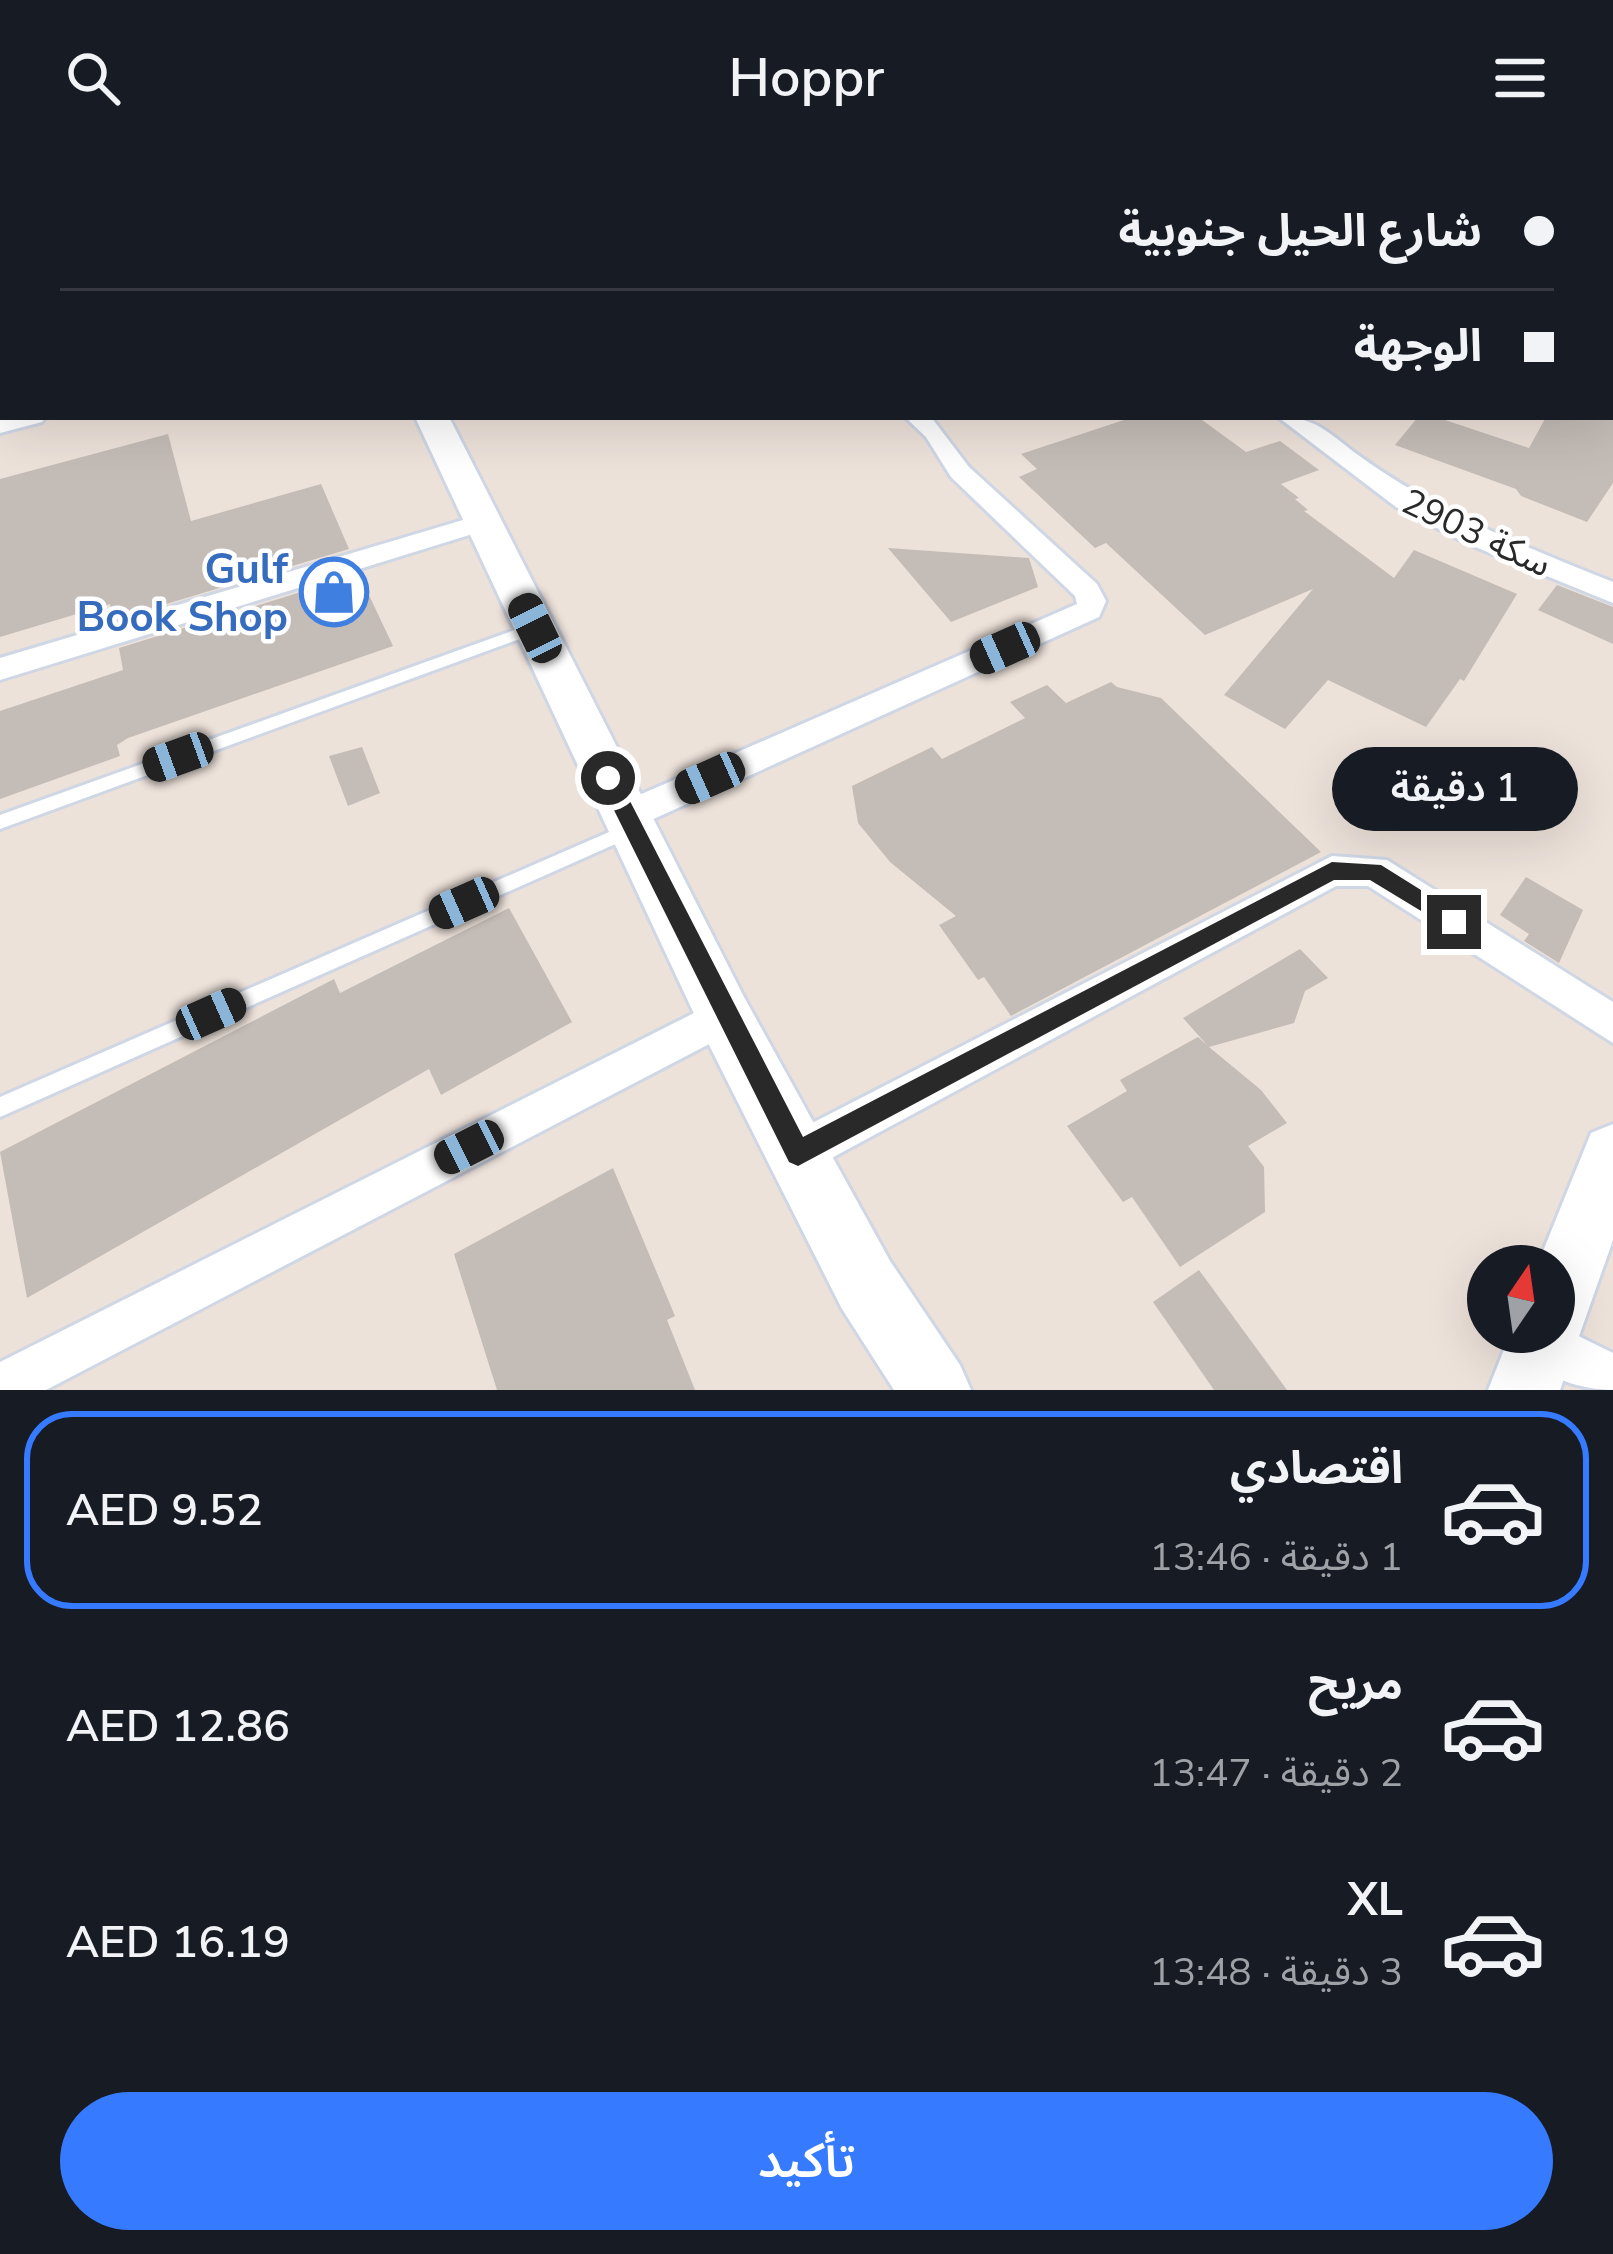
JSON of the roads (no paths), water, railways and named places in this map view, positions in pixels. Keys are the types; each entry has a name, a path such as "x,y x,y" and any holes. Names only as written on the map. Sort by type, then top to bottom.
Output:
{"street":[{"path":"433,420 724,1016 866,1285 908,1390"},
{"path":"630,822 1089,610 1093,601 1087,591 960,472 935,433 920,420"},
{"name":"سكة 2903","path":"1294,420 1405,501 1478,538 1613,593"},
{"path":"0,668 483,521"},
{"path":"798,1154 1332,871 1374,871 1613,1024"},
{"path":"0,1388 724,1016"},
{"path":"1575,1251 1613,1155"},
{"path":"866,1285 935,1390"},
{"path":"1538,1353 1613,1379"}],"lane":[{"path":"0,822 535,628"},
{"path":"0,1107 630,822"}],"place":[{"name":"Gulf Book Shop","path":"334,592"}]}
